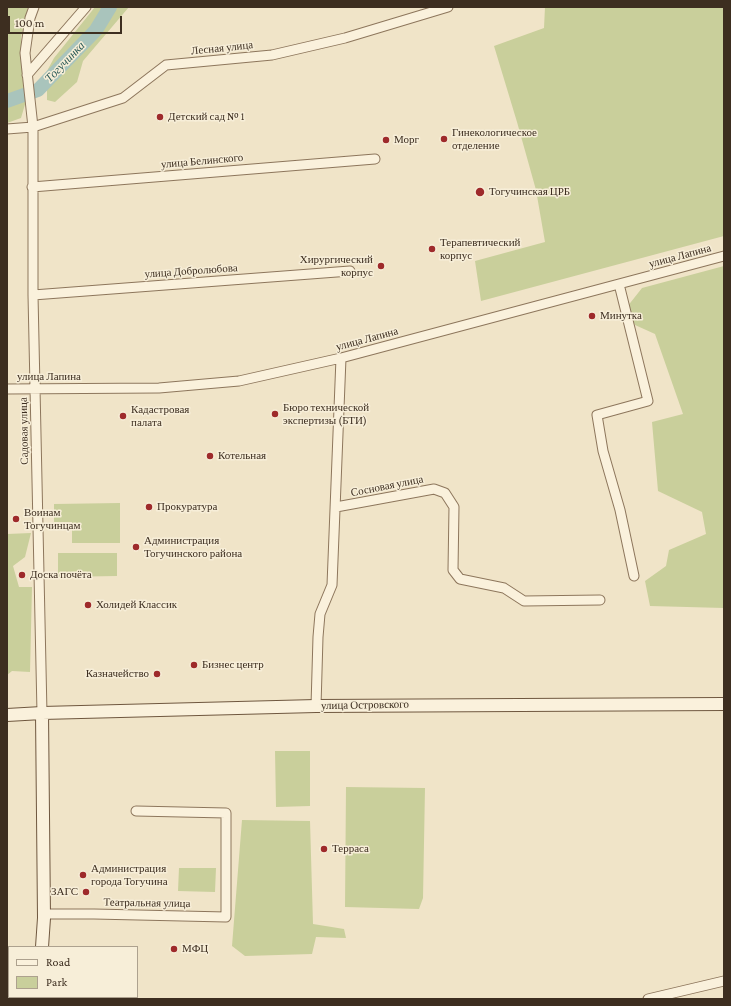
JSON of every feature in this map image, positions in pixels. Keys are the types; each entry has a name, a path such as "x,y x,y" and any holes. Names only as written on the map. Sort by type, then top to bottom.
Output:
{"street":[{"name":"Садовая улица","path":"34,7 27,33 25,53 33,127 33,295 42,713"},
{"path":"27,75 86,7"},
{"name":"Лесная улица","path":"7,129 33,127 123,98 166,65 272,55 345,38 448,7"},
{"name":"улица Белинского","path":"32,187 375,158"},
{"name":"улица Лапина","path":"7,389 159,388 240,381 342,358 724,256"},
{"name":"улица Добролюбова","path":"33,295 350,270"},
{"path":"619,284 648,401 597,415 603,451 620,510 634,576"},
{"name":"Сосновая улица","path":"316,706 320,614 332,585 342,358"},
{"name":"Сосновая улица","path":"336,507 434,489 445,493 454,507 453,570 460,579 504,588 524,601 600,600"},
{"name":"улица Островского","path":"7,715 316,706 724,704"},
{"path":"42,713 42,946"},
{"name":"Театральная улица","path":"43,914 226,916 226,813 136,811"},
{"path":"648,999 724,981"}],"green space":[{"path":"7,7 28,7 21,37 22,67 26,101 21,118 7,123"},
{"path":"95,7 129,7 83,61 77,82 55,102 47,100 47,71 54,58"},
{"path":"545,7 724,7 724,236 481,301 475,261 545,242 536,190 494,46 544,28"},
{"path":"724,266 724,608 650,606 645,581 666,566 669,550 706,534 702,512 658,491 652,422 683,414 655,334 635,325 627,307 642,288"},
{"path":"120,503 120,543 72,543 72,522 54,522 54,504"},
{"path":"31,533 25,557 13,566 19,587 32,587 30,672 12,671 7,675 7,534"},
{"path":"58,553 117,553 117,576 58,577"},
{"path":"275,751 310,751 310,806 276,807"},
{"path":"346,787 425,788 423,898 419,909 345,907"},
{"path":"242,820 310,821 313,924 344,929 346,938 316,937 312,954 245,956 232,946"},
{"path":"179,868 216,868 215,892 178,891"},
{"path":"48,998 132,998 132,999"}],"waterway":[{"name":"Тогучинка","path":"7,101 38,90 96,30 110,7"}],"place":[{"name":"Детский сад № 1","path":"160,117"},
{"name":"Гинекологическое отделение","path":"444,139"},
{"name":"Морг","path":"386,140"},
{"name":"Тогучинская ЦРБ","path":"480,192"},
{"name":"Терапевтический корпус","path":"432,249"},
{"name":"Хирургический корпус","path":"381,266"},
{"name":"Минутка","path":"592,316"},
{"name":"Бюро технической экспертизы (БТИ)","path":"275,414"},
{"name":"Кадастровая палата","path":"123,416"},
{"name":"Котельная","path":"210,456"},
{"name":"Прокуратура","path":"149,507"},
{"name":"Воинам Тогучинцам","path":"16,519"},
{"name":"Администрация Тогучинского района","path":"136,547"},
{"name":"Доска почёта","path":"22,575"},
{"name":"Холидей Классик","path":"88,605"},
{"name":"Бизнес центр","path":"194,665"},
{"name":"Казначейство","path":"157,674"},
{"name":"Терраса","path":"324,849"},
{"name":"Администрация города Тогучина","path":"83,875"},
{"name":"ЗАГС","path":"86,892"},
{"name":"МФЦ","path":"174,949"}]}
